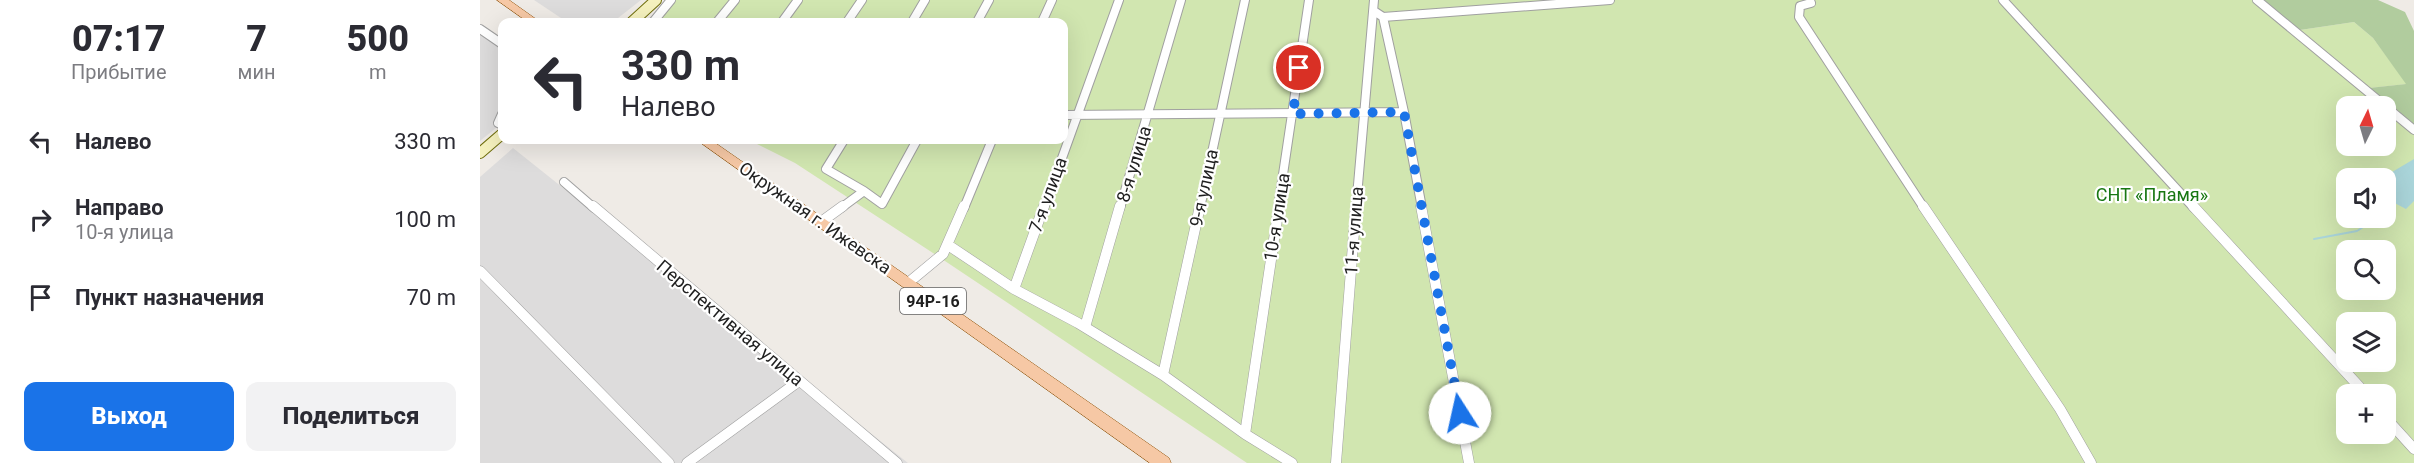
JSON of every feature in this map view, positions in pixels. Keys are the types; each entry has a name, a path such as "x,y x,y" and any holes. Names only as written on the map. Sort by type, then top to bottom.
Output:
{"main road":[{"path":"502,0 529,18"},
{"name":"Окружная г. Ижевска","path":"709,144 1163,463"}],"street":[{"path":"636,18 655,0 670,0"},
{"path":"656,18 670,0"},
{"path":"720,18 735,0"},
{"path":"785,18 798,0"},
{"path":"850,18 862,0"},
{"path":"914,18 925,0"},
{"path":"979,18 989,0"},
{"path":"1044,18 1052,0"},
{"name":"7-я улица","path":"1068,140 1119,0"},
{"name":"8-я улица","path":"1084,327 1181,0"},
{"name":"9-я улица","path":"1163,375 1245,0"},
{"name":"10-я улица","path":"1245,434 1308,0"},
{"name":"11-я улица","path":"1336,463 1363,112 1374,0"},
{"path":"1374,11 1383,17 1610,0"},
{"path":"2003,0 2357,384"},
{"path":"2257,0 2414,130"},
{"path":"1811,3 1800,6 1799,17 1992,311 2060,410 2091,463"},
{"path":"1383,17 1404,112 1469,463"},
{"path":"480,29 498,41"},
{"path":"1068,115 1404,112"},
{"path":"480,153 498,137"},
{"path":"842,144 826,169 882,204 915,144"},
{"path":"908,283 937,260 948,246 990,144"},
{"name":"7-я улица","path":"1014,289 1066,144"},
{"name":"Перспективная улица","path":"564,182 897,463"},
{"path":"821,222 864,191"},
{"path":"948,246 1014,289 1084,327 1163,375 1245,434 1292,463"},
{"path":"480,271 669,463"},
{"path":"687,463 799,381"},
{"path":"2396,429 2414,449"}],"shaded area":[{"path":"534,0 641,0 618,18 561,18"},
{"path":"480,29 498,41 498,126 480,141"},
{"path":"513,148 908,463 480,463 480,177"}],"green space":[{"name":"СНТ «Пламя»","path":"667,0 2262,0 2300,30 2354,22 2373,38 2407,84 2370,88 2379,96 2336,96 2336,156 2396,156 2396,110 2414,126 2414,463 1247,463 795,163 757,144 1068,144 1068,18 655,18"},
{"path":"2262,0 2378,0 2405,12 2414,31 2414,126 2396,111 2396,96 2378,96 2369,88 2406,84 2373,38 2354,22 2300,30"}],"water":[{"path":"2414,159 2414,201 2406,209 2396,204 2396,170"}],"waterway":[{"path":"2314,239 2357,231 2362,228"}],"route":[{"path":"1299,68 1293,114 1404,112 1417,170 1460,413"}]}
